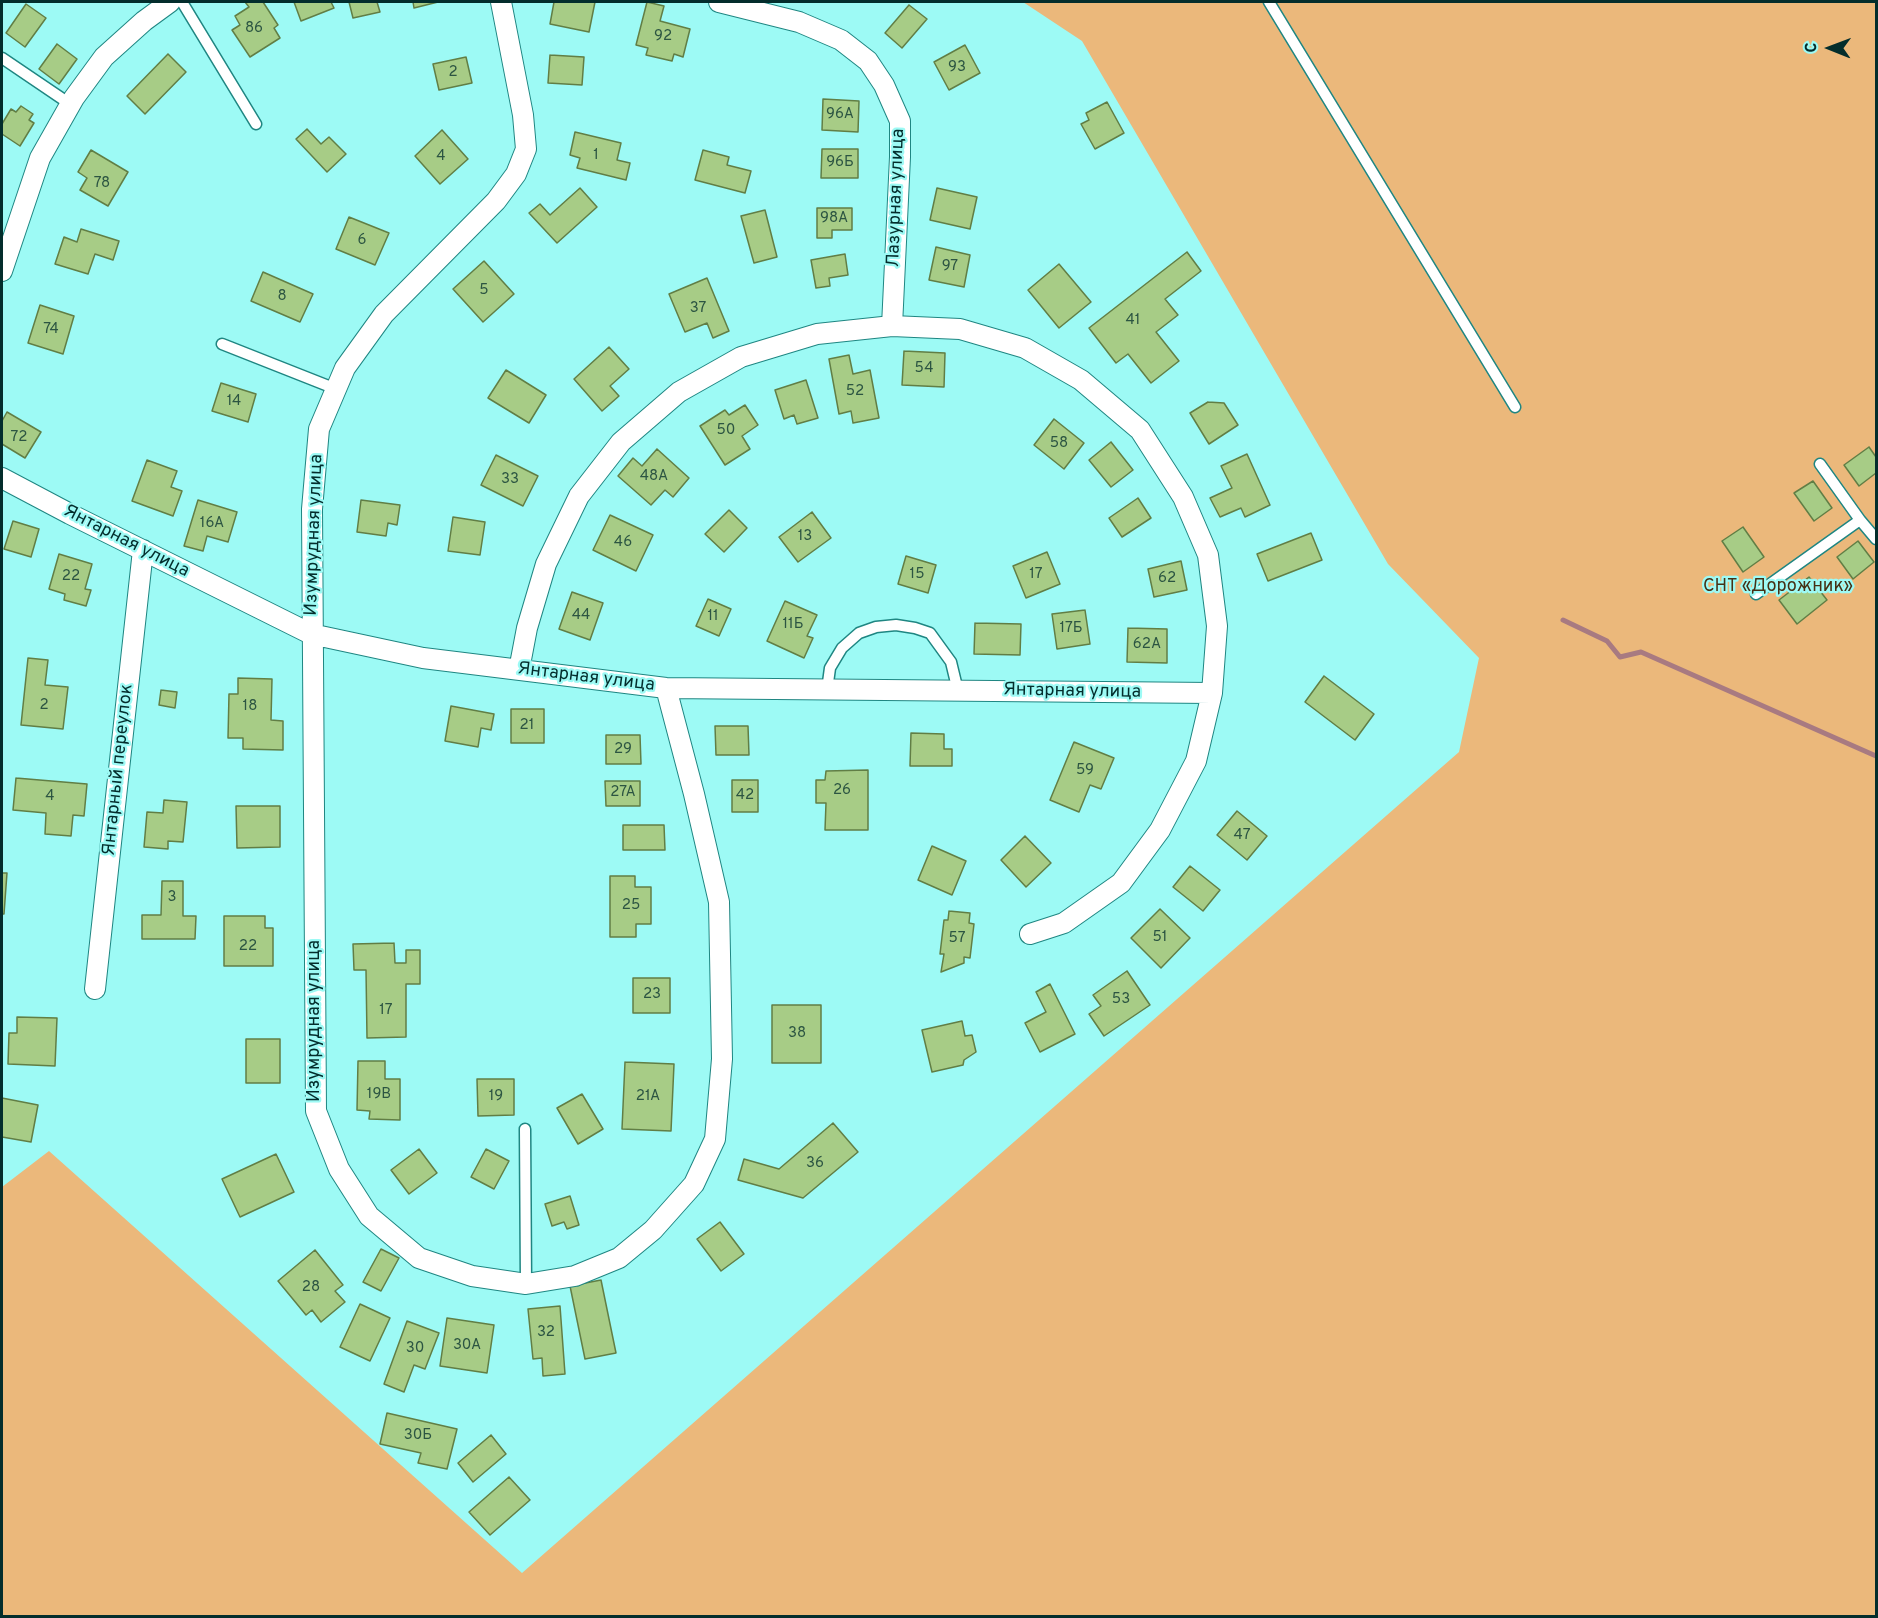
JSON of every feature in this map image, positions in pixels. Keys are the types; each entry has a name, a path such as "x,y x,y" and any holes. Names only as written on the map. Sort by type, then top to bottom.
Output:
{"street":[{"path":"2,271 40,158 70,104 104,57 144,21 170,2"},
{"name":"Изумрудная улица","path":"501,2 524,115 526,149 516,174 496,201 384,314 345,368 320,429 312,509 311,634 316,1111 339,1169 369,1216 419,1258 472,1276 526,1284 575,1276 619,1258 653,1230 693,1184 715,1139 722,1059 719,903 694,794 666,688"},
{"name":"Лазурная улица","path":"719,2 799,22 841,40 868,61 884,85 900,121 892,326"},
{"path":"519,670 527,628 546,564 579,496 621,442 678,392 741,357 817,334 892,326 960,329 1025,348 1081,380 1140,430 1183,497 1208,555 1216,626 1212,693 1196,761 1160,830 1121,883 1064,923 1030,934"},
{"name":"Янтарная улица","path":"2,478 311,634 423,658 666,688 1212,693"},
{"name":"Янтарный переулок","path":"95,989 143,550"}],"lane":[{"path":"182,2 256,124"},
{"path":"1269,2 1515,407"},
{"path":"2,58 70,104"},
{"path":"222,344 336,389"},
{"path":"1820,464 1876,539"},
{"path":"1756,594 1860,520"},
{"path":"827,690 830,668 842,648 859,633 876,627 896,625 930,633 951,662 958,691"},
{"path":"525,1130 526,1284"}],"green space":[{"name":"СНТ «Дорожник»","path":"1023,2 1876,2 1876,1616 2,1616 2,1187 49,1151 522,1573 1459,752 1479,658 1388,564 1082,41"}],"building":[{"path":"245,2 263,2 278,25 274,28 280,38 250,57 232,30 240,25 235,16 249,7"},
{"path":"294,2 331,2 334,8 301,21"},
{"path":"349,2 377,2 380,12 353,18"},
{"path":"413,2 438,2 414,8"},
{"path":"554,2 595,2 589,32 550,24"},
{"path":"647,2 664,6 660,21 690,29 683,57 674,54 672,61 646,55 648,48 636,45"},
{"path":"26,4 46,18 25,47 6,33"},
{"path":"909,5 927,19 902,48 885,33"},
{"path":"57,44 77,59 59,84 39,69"},
{"path":"965,45 980,73 949,90 934,62"},
{"path":"168,54 186,72 145,114 127,96"},
{"path":"550,55 584,57 582,85 548,83"},
{"path":"466,57 472,83 439,90 433,64"},
{"path":"823,99 859,101 858,132 822,130"},
{"path":"1107,102 1124,133 1095,149 1081,124 1089,120 1086,113"},
{"path":"21,106 33,114 29,120 34,123 20,146 2,134 2,124 11,109 16,112"},
{"path":"307,129 321,144 329,137 346,154 327,172 296,139"},
{"path":"442,130 468,159 440,184 415,156"},
{"path":"575,132 621,143 617,160 630,163 626,180 577,168 580,158 570,155"},
{"path":"822,149 858,149 858,178 821,178"},
{"path":"91,150 128,172 108,206 80,190 87,178 78,172"},
{"path":"703,150 729,157 727,165 751,171 745,193 695,180"},
{"path":"580,188 597,207 557,243 529,213 540,204 550,215"},
{"path":"937,188 977,197 970,229 930,220"},
{"path":"817,208 852,208 852,230 832,230 832,238 817,238"},
{"path":"765,210 777,257 754,263 741,216"},
{"path":"349,217 389,233 375,265 336,249"},
{"path":"81,229 119,241 113,260 95,254 88,274 55,264 64,237 77,242"},
{"path":"936,247 970,255 964,287 929,280"},
{"path":"1187,252 1201,271 1165,299 1178,315 1156,332 1179,361 1151,383 1128,354 1116,363 1089,328"},
{"path":"845,254 848,275 829,278 830,286 816,288 811,260"},
{"path":"484,261 514,294 483,322 453,289"},
{"path":"1059,264 1091,302 1059,328 1028,290"},
{"path":"263,272 313,294 300,322 251,301"},
{"path":"707,278 729,331 713,338 707,323 685,332 669,294"},
{"path":"40,305 74,316 63,354 28,343"},
{"path":"609,347 629,369 610,386 619,396 602,411 574,379"},
{"path":"904,351 945,353 944,387 902,385"},
{"path":"849,355 853,374 870,370 879,418 853,423 851,411 839,414 829,359"},
{"path":"506,370 546,395 529,423 488,398"},
{"path":"806,380 818,418 797,424 794,415 784,419 775,390"},
{"path":"221,383 256,394 248,422 212,411"},
{"path":"1208,402 1224,403 1238,425 1209,444 1190,413"},
{"path":"745,405 758,425 742,436 750,449 725,465 700,426 725,410 729,415"},
{"path":"7,412 41,432 25,458 2,444 2,421"},
{"path":"1054,419 1084,443 1064,469 1034,445"},
{"path":"1111,442 1133,470 1111,487 1089,460"},
{"path":"1869,447 1876,457 1876,473 1859,486 1844,465"},
{"path":"657,449 689,478 673,497 665,490 651,505 618,476 633,458 642,466"},
{"path":"1247,454 1270,505 1245,517 1241,508 1220,517 1210,498 1232,488 1221,466"},
{"path":"496,455 538,476 523,506 481,485"},
{"path":"147,460 177,471 171,487 182,491 173,516 132,501"},
{"path":"1813,481 1832,508 1814,521 1794,493"},
{"path":"1138,498 1151,518 1122,537 1109,518"},
{"path":"198,500 237,512 228,542 207,536 203,551 184,546"},
{"path":"361,500 400,505 397,525 388,523 386,536 357,532"},
{"path":"729,510 747,528 724,552 705,534"},
{"path":"812,512 831,538 798,562 779,537"},
{"path":"610,515 653,535 636,571 593,550"},
{"path":"453,517 485,522 480,555 448,551"},
{"path":"13,521 39,529 31,557 4,549"},
{"path":"1743,527 1764,557 1743,572 1722,541"},
{"path":"1311,533 1322,560 1268,581 1257,554"},
{"path":"1858,541 1874,562 1853,579 1837,557"},
{"path":"1047,552 1060,584 1026,598 1013,566"},
{"path":"59,554 92,564 85,589 91,590 86,606 64,600 65,594 49,589"},
{"path":"906,556 936,565 928,593 898,584"},
{"path":"1181,561 1187,590 1154,597 1148,569"},
{"path":"1809,577 1827,600 1797,624 1779,600"},
{"path":"572,592 603,603 590,640 559,629"},
{"path":"708,599 731,609 719,636 696,626"},
{"path":"785,601 817,615 807,636 813,638 804,658 767,641"},
{"path":"1085,610 1090,644 1057,649 1052,614"},
{"path":"975,623 1021,624 1020,655 974,654"},
{"path":"1128,628 1167,629 1167,663 1127,662"},
{"path":"28,658 48,660 45,685 68,687 63,729 21,725"},
{"path":"1324,676 1374,714 1355,740 1305,702"},
{"path":"238,678 272,679 271,720 283,721 283,750 243,749 243,738 228,738 229,694 238,694"},
{"path":"161,690 177,692 175,708 159,705"},
{"path":"451,706 494,714 491,730 481,728 478,747 445,741"},
{"path":"511,709 544,709 544,743 511,743"},
{"path":"715,726 748,726 749,755 716,755"},
{"path":"911,733 944,734 944,749 952,749 952,766 910,766"},
{"path":"606,735 640,735 641,764 606,764"},
{"path":"1074,742 1114,758 1101,789 1090,785 1079,812 1050,800"},
{"path":"868,770 868,830 825,830 826,803 816,803 816,780 825,780 826,771"},
{"path":"16,778 87,784 84,816 73,815 71,836 45,834 46,813 13,810"},
{"path":"732,780 758,780 758,812 732,812"},
{"path":"605,781 640,781 640,806 606,806"},
{"path":"164,800 187,802 183,842 168,841 168,849 144,847 147,812 163,813"},
{"path":"236,806 280,806 280,847 237,848"},
{"path":"1237,811 1267,836 1247,860 1217,835"},
{"path":"623,825 664,825 665,850 623,850"},
{"path":"1025,836 1051,863 1026,887 1001,860"},
{"path":"932,846 966,861 952,895 918,880"},
{"path":"1190,866 1220,890 1203,911 1173,887"},
{"path":"2,873 7,873 4,914 2,914"},
{"path":"610,876 635,876 635,887 651,887 651,924 636,924 636,937 610,937"},
{"path":"162,881 183,881 183,916 196,916 195,939 142,939 142,915 161,915"},
{"path":"1160,909 1190,938 1161,968 1131,938"},
{"path":"949,911 970,913 969,923 974,924 970,958 964,957 964,963 941,972 944,954 940,954 944,920 948,920"},
{"path":"224,916 265,916 265,928 273,928 273,966 224,966"},
{"path":"394,943 395,963 406,963 406,950 420,950 420,984 406,984 406,1037 367,1038 366,970 354,970 353,944"},
{"path":"1127,971 1150,1005 1104,1036 1089,1014 1101,1006 1093,995"},
{"path":"633,978 670,978 670,1013 633,1013"},
{"path":"1050,984 1075,1034 1040,1052 1025,1023 1046,1012 1036,992"},
{"path":"772,1005 821,1005 821,1063 772,1063"},
{"path":"17,1017 57,1018 55,1066 8,1064 9,1033 17,1033"},
{"path":"962,1021 965,1036 972,1035 976,1052 964,1060 963,1065 932,1072 922,1030"},
{"path":"246,1039 280,1039 280,1083 246,1083"},
{"path":"358,1061 385,1061 385,1079 400,1079 400,1120 369,1119 370,1111 357,1110"},
{"path":"625,1062 674,1064 671,1131 622,1129"},
{"path":"477,1079 514,1079 514,1115 478,1116"},
{"path":"582,1094 603,1129 578,1144 557,1108"},
{"path":"2,1098 38,1105 31,1142 2,1137"},
{"path":"833,1123 858,1152 803,1198 738,1180 744,1159 779,1169"},
{"path":"419,1149 437,1173 409,1194 391,1170"},
{"path":"486,1149 509,1161 494,1189 471,1177"},
{"path":"276,1154 294,1192 240,1217 222,1179"},
{"path":"570,1196 579,1225 567,1229 564,1222 552,1226 545,1204"},
{"path":"720,1222 744,1254 721,1271 697,1239"},
{"path":"381,1249 399,1258 381,1291 363,1282"},
{"path":"315,1250 343,1285 335,1291 345,1302 321,1322 312,1310 306,1315 278,1281"},
{"path":"601,1280 616,1353 585,1359 570,1286"},
{"path":"360,1304 390,1318 370,1361 340,1347"},
{"path":"560,1306 565,1374 543,1376 542,1358 533,1359 528,1309"},
{"path":"447,1318 494,1325 487,1373 440,1366"},
{"path":"407,1321 439,1333 425,1369 414,1365 404,1392 384,1384"},
{"path":"387,1413 457,1429 447,1469 418,1463 421,1453 380,1444"},
{"path":"491,1435 506,1454 473,1482 458,1463"},
{"path":"509,1477 530,1500 490,1535 469,1512"}],"waterway":[{"path":"1563,620 1607,641 1620,657 1641,652 1876,756"}]}
